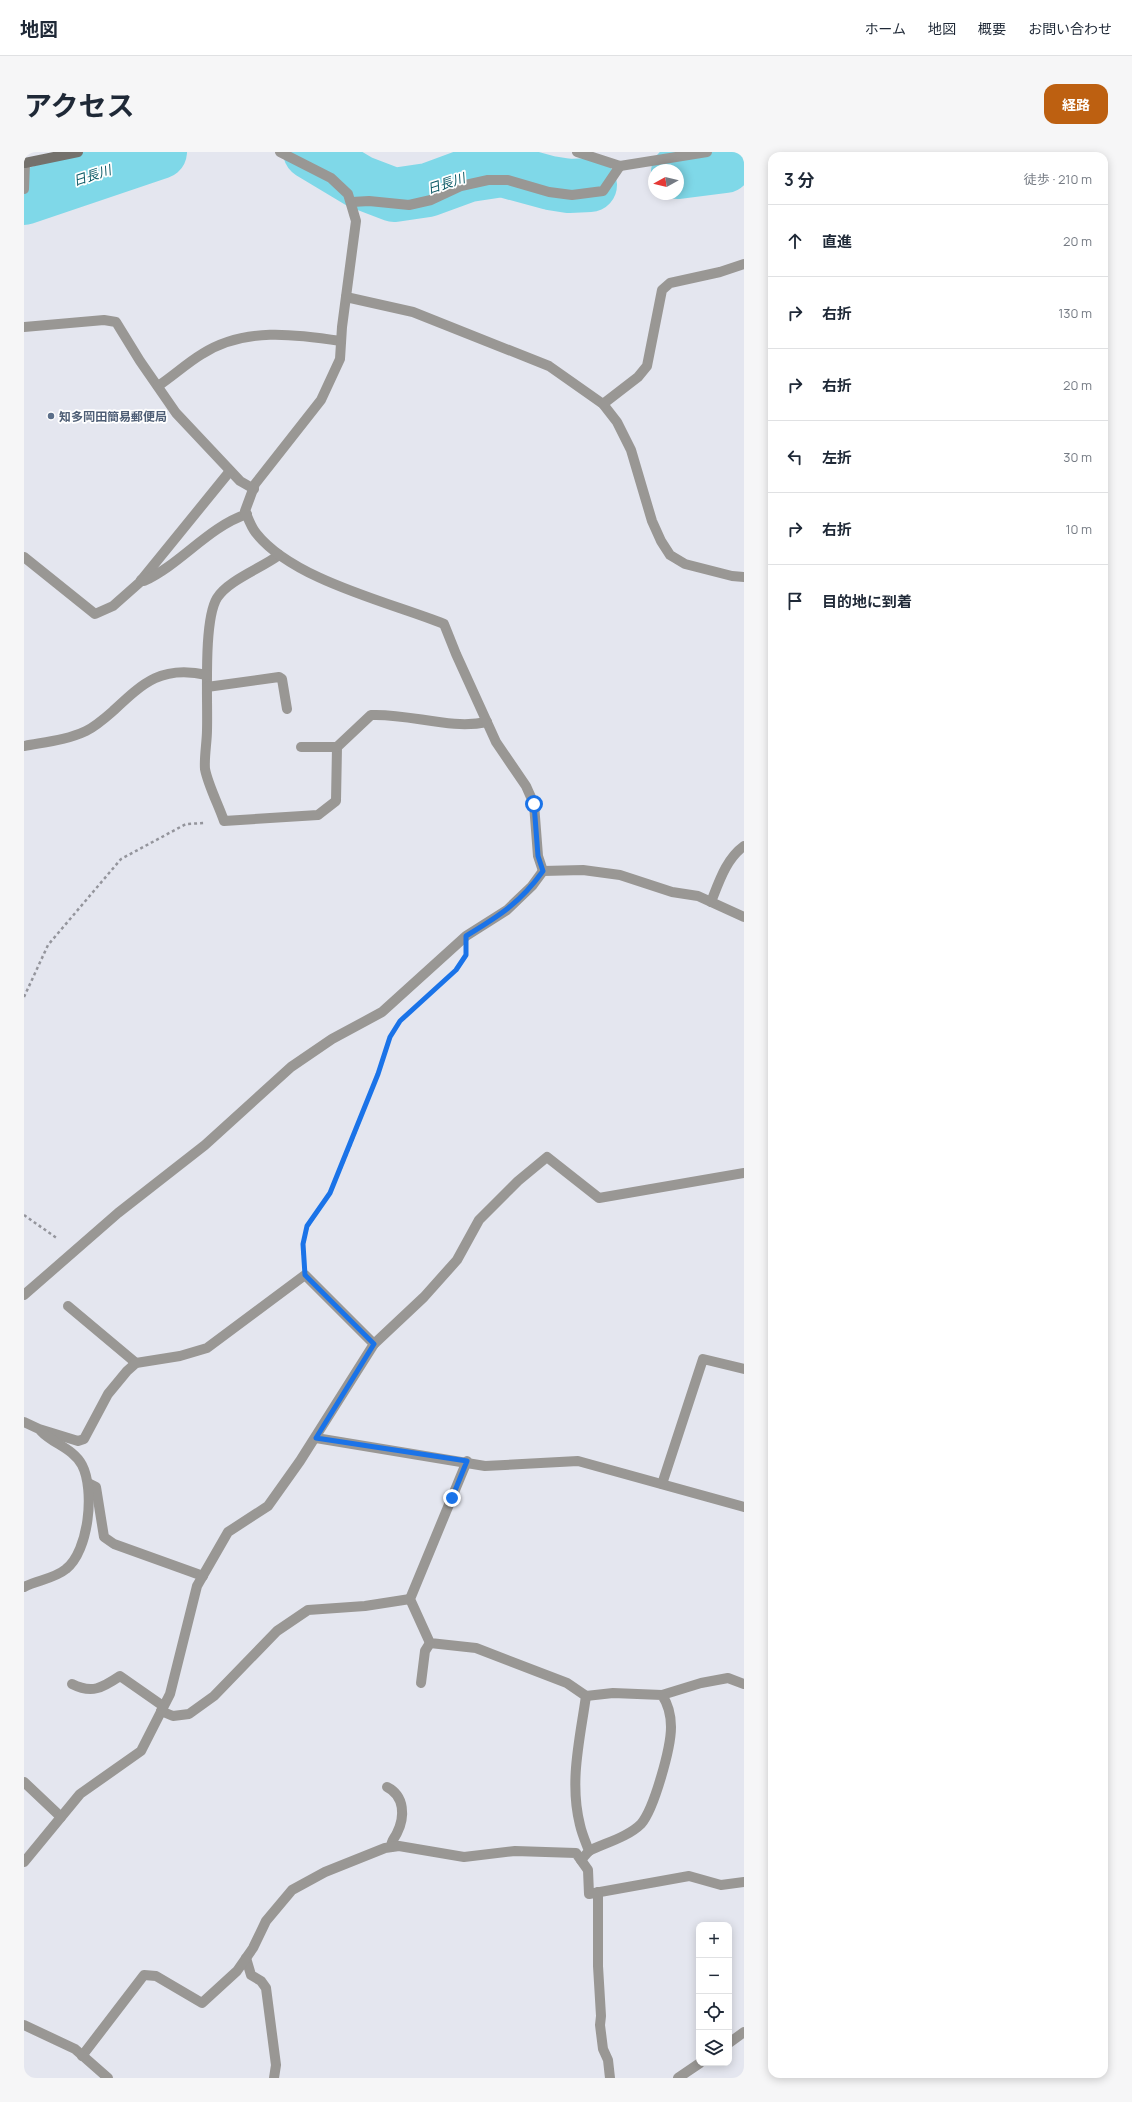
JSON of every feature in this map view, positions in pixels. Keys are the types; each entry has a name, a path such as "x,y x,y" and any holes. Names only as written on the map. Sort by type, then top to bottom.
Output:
{"street":[{"path":"24,187 24,163 26,152"},
{"path":"24,163 78,152"},
{"path":"280,152 331,178 348,194 352,202 356,221 340,359 321,400 255,484 245,511 256,532 279,555 346,590 410,610 444,624 496,742 526,786 534,804 538,856 543,871"},
{"path":"577,152 620,166 707,152"},
{"path":"352,202 369,201 409,205 431,200 461,186 488,180 508,180 549,192 572,195 603,191 620,166"},
{"path":"603,404 638,377 647,366 662,290 670,283 720,272 744,264"},
{"path":"346,297 414,312 549,366 603,404 617,422 631,450 652,521 661,541 670,555 685,564 732,576 744,577"},
{"path":"24,327 104,320 116,322 140,361 176,413 240,481 254,489"},
{"path":"158,386 203,353 229,342 258,334 284,334 341,340"},
{"path":"24,557 95,614 113,606 141,580 230,471"},
{"path":"141,580 144,581 160,574 232,519 247,514"},
{"path":"279,555 265,566 228,586 218,597 212,609 207,675 205,769 224,821 318,814 336,801 337,747"},
{"path":"24,746 66,738 87,731 103,720 140,685 167,672 189,671 207,675"},
{"path":"207,687 279,677 282,679 287,709"},
{"path":"301,747 337,747 371,715 385,714 471,725 487,722"},
{"path":"711,902 721,876 736,852 744,846"},
{"path":"543,871 583,870 620,875 672,892 698,896 744,917"},
{"path":"24,1294 118,1213 205,1145 291,1067 332,1039 382,1012 466,936 507,910 532,886 543,871"},
{"path":"24,1862 80,1794 141,1750 170,1694 197,1586 228,1532 268,1506 316,1438 374,1344 424,1297 457,1260 479,1220 518,1181 547,1157 599,1198 744,1173"},
{"path":"24,1422 39,1429 78,1441 84,1439 108,1394 127,1371 136,1363 180,1356 206,1348 305,1275 374,1344"},
{"path":"68,1306 136,1363"},
{"path":"662,1484 703,1360 744,1369"},
{"path":"24,1587 52,1577 67,1568 78,1554 90,1507 88,1483 82,1465 68,1449 44,1435 39,1429"},
{"path":"316,1438 467,1461 485,1466 578,1461 744,1507"},
{"path":"430,1643 410,1599 467,1461"},
{"path":"88,1483 96,1487 104,1537 114,1544 203,1576"},
{"path":"72,1684 80,1688 102,1688 120,1676 173,1716 189,1714 214,1696 277,1631 308,1610 365,1606 410,1599"},
{"path":"421,1683 425,1651 430,1643"},
{"path":"430,1643 476,1648 567,1683 586,1696 613,1693 662,1695 701,1682 728,1678 744,1684"},
{"path":"581,1860 589,1851 632,1832 650,1810 670,1740 671,1726 667,1703 662,1695"},
{"path":"586,1696 575,1766 574,1789 580,1825 589,1851"},
{"path":"24,1782 61,1817"},
{"path":"387,1787 400,1797 402,1806 399,1826 397,1833 391,1842 391,1847"},
{"path":"82,2056 144,1975 156,1976 202,2003 236,1971 246,1958 266,1921 292,1890 325,1872 384,1848 399,1846 464,1857 515,1851 576,1853 588,1870 589,1894 689,1876 721,1885 744,1882"},
{"path":"598,1892 598,1966 602,2016 600,2025 603,2049 608,2060 610,2078"},
{"path":"246,1958 251,1976 261,1981 266,1988 276,2065 274,2078"},
{"path":"24,2025 75,2049 108,2078"},
{"path":"732,2041 744,2032"},
{"path":"678,2078 696,2066"}],"path":[{"path":"24,996 48,945 121,859 186,824 224,821"},
{"path":"305,1275 303,1244 307,1226 330,1193 378,1074 390,1037 397,1026"},
{"path":"24,1215 61,1241 72,1253"}],"waterway":[{"name":"日長川","path":"24,198 160,152"},
{"name":"日長川","path":"310,152 360,182 394,195 428,190 469,175 502,170 550,183 569,186 590,185"},
{"name":"日長川","path":"684,171 725,166 738,152"}],"place":[{"name":"知多岡田簡易郵便局","path":"51,416"}],"route":[{"path":"452,1498 467,1461 316,1438 374,1344 305,1275 303,1244 307,1226 330,1193 378,1074 390,1037 400,1021 456,970 466,955 466,936 507,910 532,886 543,871 538,856 534,804"}]}
